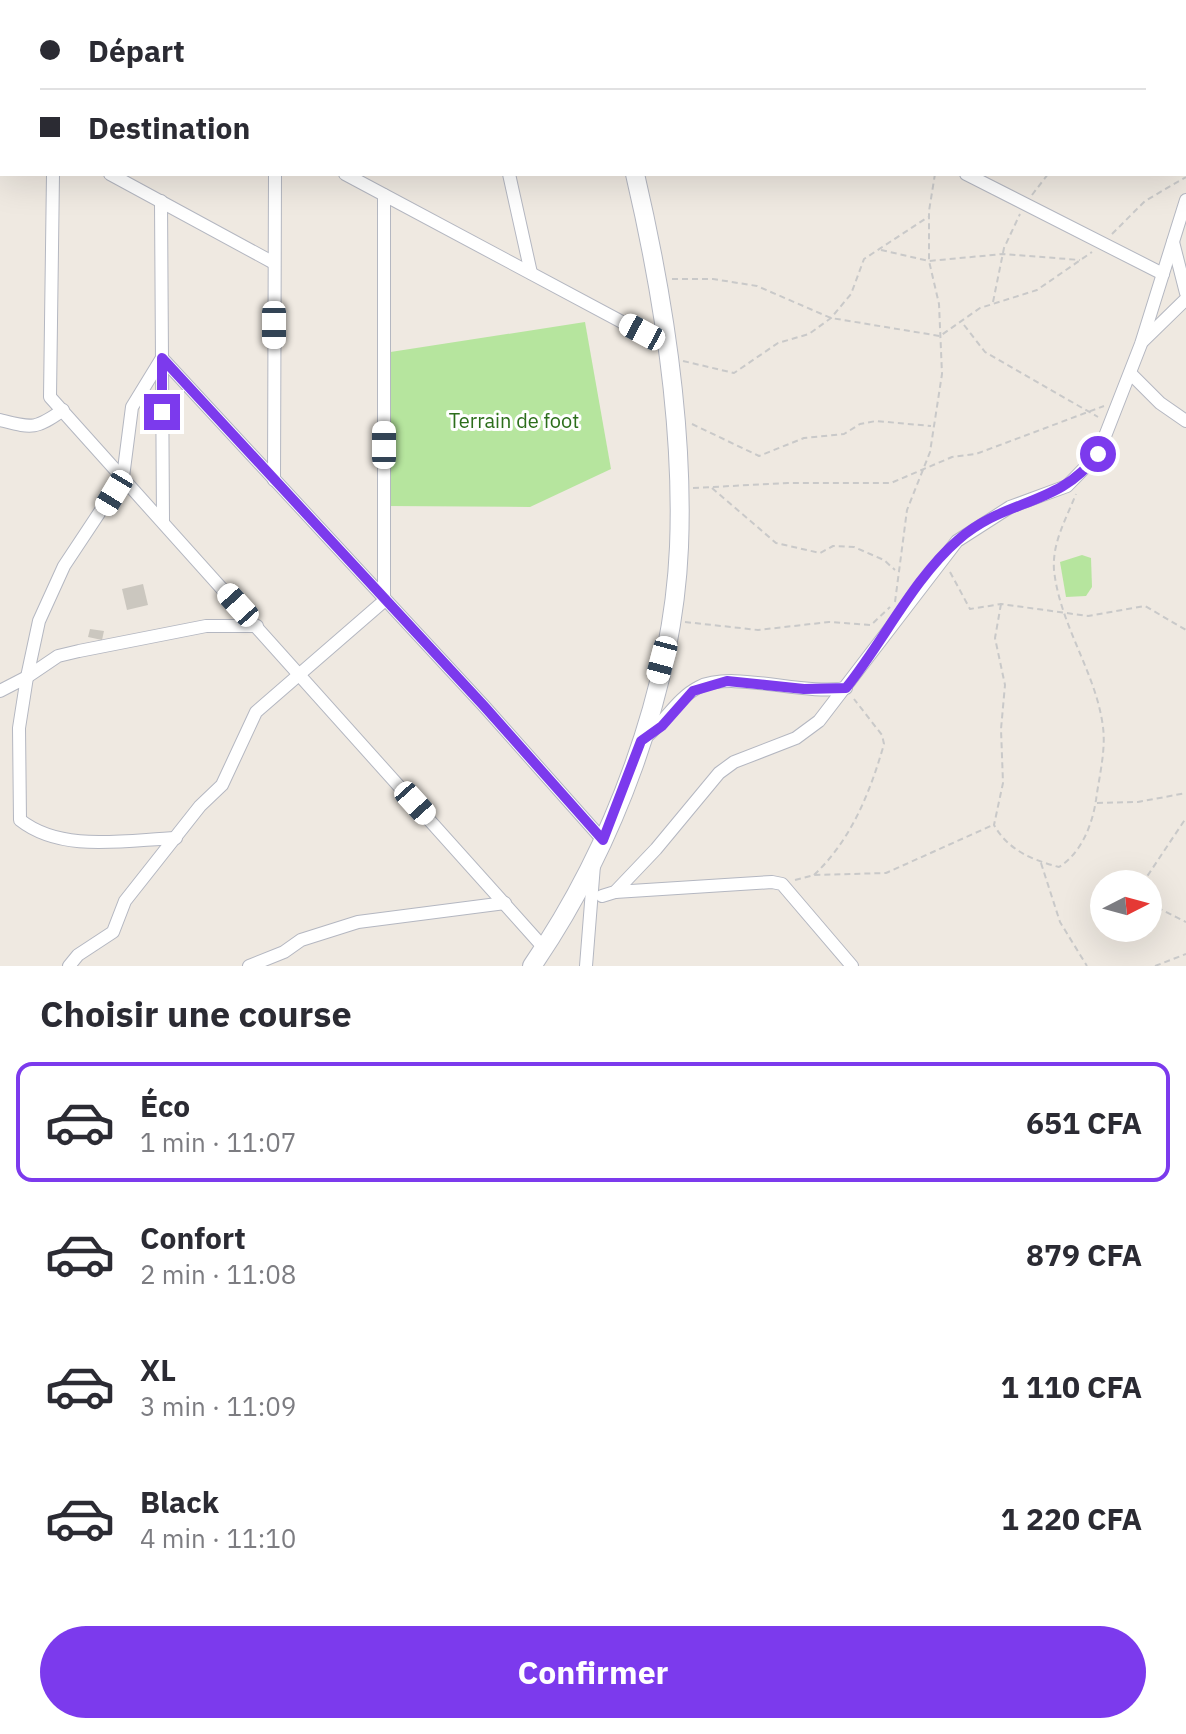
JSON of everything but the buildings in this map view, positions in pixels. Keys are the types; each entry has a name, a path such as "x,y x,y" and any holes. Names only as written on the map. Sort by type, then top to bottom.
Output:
{"main road":[{"path":"532,966 603,840 641,741 672,620 679,549 680,489 657,278 635,176"}],"street":[{"path":"53,176 50,397 544,948"},
{"path":"114,176 274,263"},
{"path":"274,480 275,176"},
{"path":"349,176 531,273 666,351"},
{"path":"509,176 531,273"},
{"path":"970,176 1163,274"},
{"path":"69,966 78,955 113,932 125,901 200,806 222,785 256,712 384,601 384,195"},
{"path":"615,892 675,829 719,773 734,762 764,752 808,730 846,688 941,558 973,528 1010,507 1056,493 1087,469 1111,429 1186,200"},
{"path":"161,201 163,521"},
{"path":"1172,239 1186,293"},
{"path":"1141,344 1186,299"},
{"path":"162,358 132,407 123,477 64,566 39,621 19,728 20,820 47,836 78,841 176,838"},
{"path":"162,358 484,706 603,840"},
{"path":"1131,374 1160,403 1186,421"},
{"path":"0,420 40,427 63,410"},
{"path":"0,691 58,656 206,626 257,626"},
{"path":"641,741 662,726 693,691 709,683 727,681 804,689 846,688"},
{"path":"586,966 595,858"},
{"path":"602,896 615,892 772,882 782,884 852,966"},
{"path":"249,966 284,952 301,940 358,922 505,903"}],"path":[{"path":"672,620 758,630 829,622 871,625 894,603 896,571 907,510 922,472 934,426 942,374 939,304 929,261 929,217 935,176"},
{"path":"993,302 1003,254 1024,205 1046,176"},
{"path":"657,278 713,279 757,286 831,318 940,336 993,302 1037,290 1103,243 1145,201 1186,177"},
{"path":"666,351 734,373 778,343 809,334 831,318 851,294 864,259 929,217"},
{"path":"878,249 929,261 1003,254 1081,260"},
{"path":"962,323 985,352 1091,410 1111,429"},
{"path":"680,489 891,483 952,457 976,454 1121,400"},
{"path":"673,415 759,456 804,438 844,434 860,424 876,421 899,426 934,426"},
{"path":"1001,604 995,638 1005,685 1001,729 1003,783 994,825 1002,837 1030,860 1059,867 1074,857 1095,803 1104,731 1099,707 1063,614 1054,548 1087,469"},
{"path":"711,487 776,543 820,553 833,546 854,547 884,560 896,571"},
{"path":"941,558 970,609 1001,604 1088,616 1145,606 1186,630"},
{"path":"814,875 838,852 848,834 876,772 884,744 882,735 846,688"},
{"path":"1095,803 1138,802 1186,793"},
{"path":"1151,870 1186,818"},
{"path":"782,884 814,875 886,873 970,832 994,825"},
{"path":"1041,863 1060,922 1087,966"},
{"path":"1162,910 1186,922"},
{"path":"1155,966 1186,954"}],"green space":[{"name":"Terrain de foot","path":"585,322 611,469 530,507 385,506 384,353"},
{"path":"1082,555 1091,558 1092,587 1086,596 1066,597 1060,562"}],"route":[{"path":"162,412 162,358 484,706 603,840 641,741 657,731 693,691 709,683 727,681 804,689 846,688 941,558 957,541 1010,507 1056,493 1078,479 1098,454"}]}
